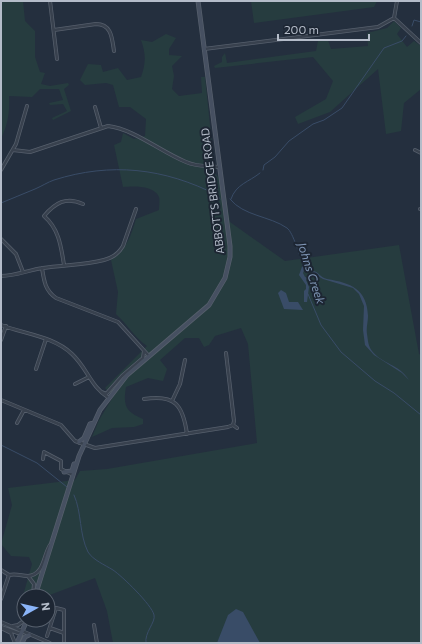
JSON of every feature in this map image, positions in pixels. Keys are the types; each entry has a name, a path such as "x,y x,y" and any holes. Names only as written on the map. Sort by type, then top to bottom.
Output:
{"main road":[{"name":"ABBOTTS BRIDGE ROAD","path":"37,588 84,444 94,423 109,398 128,376 149,356 209,305 225,278 230,258 230,246 198,1"},
{"name":"ABBOTTS BRIDGE ROAD","path":"79,442 84,438 90,424 94,423"},
{"name":"ABBOTTS BRIDGE ROAD","path":"64,472 72,471 77,457 80,456"},
{"path":"16,643 23,628"},
{"path":"22,643 25,637 29,635"}],"street":[{"path":"50,1 57,59"},
{"path":"394,18 397,1"},
{"path":"204,49 378,27 394,18"},
{"path":"394,18 421,42"},
{"path":"54,30 103,25 111,33 114,51"},
{"path":"1,170 13,150 20,132 27,106"},
{"path":"95,108 101,128"},
{"path":"13,150 30,152 101,128 117,127 187,163 219,167"},
{"path":"415,150 421,153"},
{"path":"64,265 58,234 53,223 44,216 63,200 72,200 83,204"},
{"path":"1,276 14,275 42,268 104,260 120,251 136,209"},
{"path":"1,239 16,254 23,272"},
{"path":"42,268 45,284 50,294 56,298 118,322 149,356"},
{"path":"1,325 46,339 65,348 81,363 94,387 109,398"},
{"path":"1,340 6,326"},
{"path":"36,369 46,339"},
{"path":"100,392 106,394 109,392 122,376 143,358 144,351"},
{"path":"226,353 233,406 233,425"},
{"path":"172,401 180,384 185,360"},
{"path":"75,384 89,377"},
{"path":"144,399 163,398 172,401 183,412 187,434"},
{"path":"1,400 61,425 75,441 89,447 102,448 228,428 233,425"},
{"path":"17,423 24,410"},
{"path":"233,425 237,428"},
{"path":"43,459 44,452 61,461 61,469 69,474 72,479"},
{"path":"64,472 73,475"},
{"path":"1,570 9,575 16,574 27,576 39,572 52,540"},
{"path":"1,598 9,575"},
{"path":"27,576 34,584 34,588"},
{"path":"1,593 1,598"},
{"path":"56,608 64,610 64,643"},
{"path":"1,622 50,643"},
{"path":"10,626 16,625"},
{"path":"94,625 97,643"},
{"path":"1,627 18,633 22,632"},
{"path":"1,627 11,633 16,643"},
{"path":"47,636 50,628 64,633"}],"green space":[{"path":"1,1 23,1 25,21 35,31 35,57 40,72 45,73 41,84 50,86 68,83 69,85 64,89 71,111 53,120 52,118 67,111 63,104 50,105 49,103 63,100 59,89 40,89 32,97 9,96 8,118 1,139"},
{"path":"251,1 377,1 374,7 254,23"},
{"path":"394,21 401,28 397,34 407,47 414,41 421,46 421,89 404,103 401,131 386,134 378,69 330,112 298,124 295,117 326,99 333,81 313,57 215,68 214,66 222,62 222,57 225,53 227,63 316,51 318,41 328,40 331,49 368,46 367,33 387,28"},
{"path":"166,34 176,38 169,49 169,55 182,56 172,66 174,76 172,89 179,96 202,93 201,77 205,77 215,173 224,185 230,222 285,261 399,245 419,354 421,355 421,643 113,643 107,611 95,578 56,593 56,588 25,588 32,564 29,557 11,556 1,544 12,505 8,488 75,480 80,471 107,469 257,443 248,344 241,328 215,336 209,345 204,347 199,338 185,338 160,360 167,369 163,381 148,378 126,387 125,403 132,414 143,419 143,424 134,427 112,428 92,437 99,420 113,397 105,388 147,346 116,314 118,292 111,260 124,247 132,232 136,219 159,210 159,197 153,190 148,188 123,187 114,145 121,142 123,133 134,139 145,136 146,119 130,107 119,107 113,85 106,83 85,85 80,80 88,64 101,65 103,72 118,68 127,80 141,77 145,58 141,40 152,42"}],"water":[{"path":"303,264 305,268 303,273 305,277 308,278 306,280 309,287 307,302 304,302 304,291 306,289 306,285 299,275"},
{"path":"312,271 325,278 350,285 361,293 365,299 367,307 368,343 371,349 381,359 396,367 405,375 409,380 402,373 374,355 365,345 363,330 364,306 359,294 353,288 323,279 311,272"},
{"path":"281,290 286,293 289,302 298,302 303,310 284,309 278,293"},
{"path":"236,609 243,612 260,643 217,643 228,615"}],"waterway":[{"path":"412,26 414,20 421,22"},
{"path":"263,170 264,165 275,157 289,141 313,124 324,120 342,108 384,48 402,41 406,36"},
{"name":"Johns Creek","path":"1,203 54,180 75,174 117,170 137,171 177,179 217,195 220,199"},
{"path":"231,199 239,187 260,173"},
{"name":"Johns Creek","path":"230,199 235,205 242,209 287,228 294,239 303,265"},
{"name":"Johns Creek","path":"308,294 321,325 341,352 375,381 394,393 421,415"},
{"path":"1,445 37,463 67,487"},
{"path":"74,495 77,502 83,538 90,555 123,578 143,598 152,610 154,618 147,635 146,643"}]}
